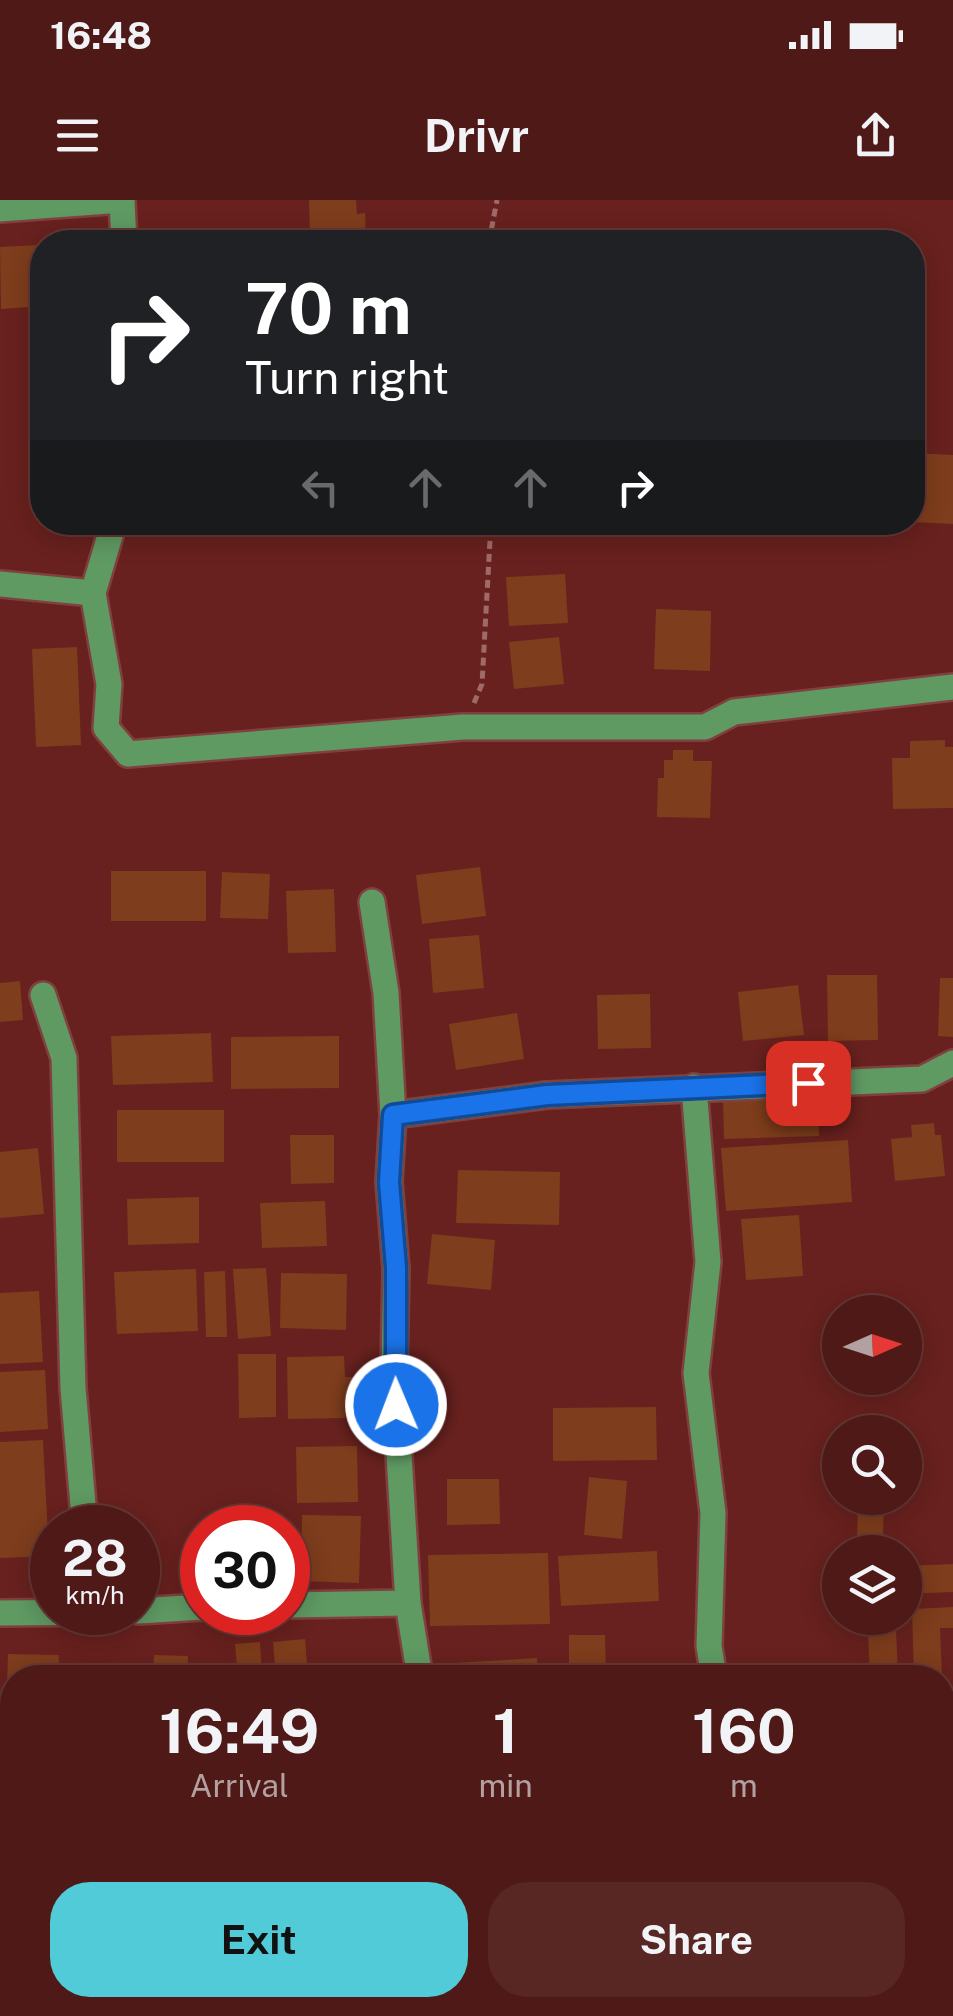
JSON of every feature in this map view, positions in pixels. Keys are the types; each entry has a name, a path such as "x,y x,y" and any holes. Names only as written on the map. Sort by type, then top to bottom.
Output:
{"street":[{"path":"0,209 122,201 123,230"},
{"path":"110,535 93,594 109,684 106,728 128,754 464,727 705,727 734,712 953,686"},
{"path":"0,584 93,594"},
{"path":"372,902 386,992 393,1115 389,1182 396,1268 394,1374 408,1603 418,1665"},
{"path":"43,995 64,1058 73,1388 83,1505"},
{"path":"393,1115 547,1095 922,1078 953,1063"},
{"path":"694,1087 708,1262 696,1374 713,1513 709,1646 712,1665"},
{"path":"310,1605 408,1603"},
{"path":"0,1612 30,1612"}],"path":[{"path":"491,230 497,200"},
{"path":"464,727 482,684 490,535"}],"building":[{"path":"309,200 356,200 357,214 365,213 366,230 310,230"},
{"path":"30,246 30,307 1,309 0,247"},
{"path":"925,454 953,455 953,524 925,523"},
{"path":"565,574 568,623 509,626 506,577"},
{"path":"656,609 711,611 710,671 654,669"},
{"path":"559,637 564,684 514,689 509,642"},
{"path":"77,647 81,745 36,747 32,649"},
{"path":"945,740 945,747 953,747 953,808 893,809 892,758 910,758 910,741"},
{"path":"673,750 693,750 693,761 712,761 710,818 657,817 658,778 664,778 664,760 673,760"},
{"path":"480,867 486,916 422,924 416,875"},
{"path":"111,871 206,871 206,921 111,921"},
{"path":"222,872 270,874 268,919 220,918"},
{"path":"334,889 336,952 288,953 286,891"},
{"path":"479,935 484,988 433,993 429,939"},
{"path":"827,975 877,975 878,1040 828,1041"},
{"path":"940,978 953,978 953,1037 938,1036"},
{"path":"20,981 23,1020 0,1022 0,983"},
{"path":"798,985 804,1035 743,1041 738,992"},
{"path":"650,994 651,1048 598,1049 597,995"},
{"path":"517,1013 524,1059 456,1070 449,1024"},
{"path":"211,1033 213,1082 113,1085 111,1036"},
{"path":"339,1036 339,1088 231,1089 231,1037"},
{"path":"818,1098 819,1136 724,1139 723,1101"},
{"path":"117,1110 224,1110 224,1162 117,1162"},
{"path":"934,1123 935,1135 941,1135 945,1176 895,1181 891,1139 912,1137 911,1125"},
{"path":"290,1135 334,1135 334,1183 291,1184"},
{"path":"848,1140 852,1202 726,1211 721,1148"},
{"path":"38,1148 44,1214 0,1218 0,1152"},
{"path":"458,1170 560,1172 559,1225 456,1223"},
{"path":"199,1197 199,1243 128,1245 127,1199"},
{"path":"325,1201 327,1246 262,1248 260,1203"},
{"path":"799,1215 803,1276 746,1280 741,1219"},
{"path":"432,1234 495,1240 491,1290 427,1284"},
{"path":"266,1268 271,1336 238,1339 233,1269"},
{"path":"196,1269 198,1331 117,1334 114,1272"},
{"path":"225,1271 227,1337 206,1337 204,1272"},
{"path":"281,1273 347,1274 346,1330 280,1328"},
{"path":"39,1291 43,1362 0,1364 0,1293"},
{"path":"238,1354 276,1354 276,1417 239,1418"},
{"path":"344,1356 345,1377 353,1377 354,1401 345,1402 345,1418 288,1419 287,1357"},
{"path":"45,1370 48,1429 0,1432 0,1372"},
{"path":"656,1407 657,1460 553,1461 553,1408"},
{"path":"43,1440 46,1505 30,1505 30,1557 0,1558 0,1442"},
{"path":"357,1446 358,1502 297,1503 296,1447"},
{"path":"589,1477 627,1481 622,1539 584,1535"},
{"path":"447,1479 499,1479 500,1524 447,1525"},
{"path":"310,1515 361,1516 359,1583 310,1581"},
{"path":"858,1515 884,1515 883,1535 857,1535"},
{"path":"657,1551 659,1601 561,1606 558,1556"},
{"path":"548,1553 550,1624 430,1626 428,1555"},
{"path":"953,1564 953,1592 922,1593 922,1565"},
{"path":"953,1607 953,1628 940,1628 941,1665 914,1665 913,1635 922,1635 922,1609"},
{"path":"569,1635 605,1635 606,1665 569,1665"},
{"path":"868,1635 896,1635 897,1665 869,1665"},
{"path":"305,1639 307,1665 275,1665 273,1642"},
{"path":"260,1642 261,1665 237,1665 235,1644"},
{"path":"8,1654 59,1655 59,1665 8,1665"},
{"path":"154,1655 188,1656 188,1665 154,1665"},
{"path":"537,1658 537,1665 438,1665"}],"route":[{"path":"396,1405 396,1268 389,1182 393,1115 547,1095 808,1083"}]}
